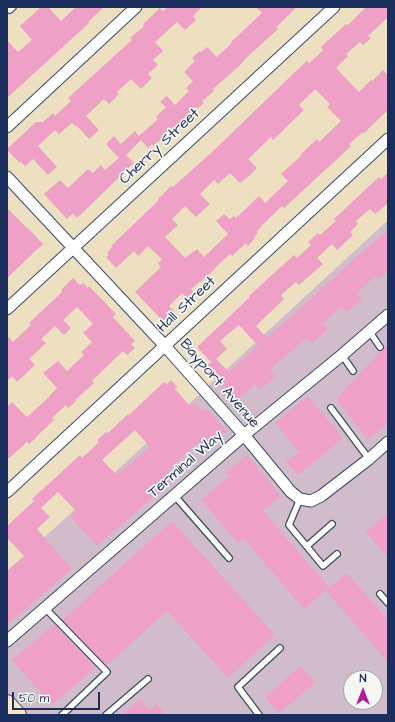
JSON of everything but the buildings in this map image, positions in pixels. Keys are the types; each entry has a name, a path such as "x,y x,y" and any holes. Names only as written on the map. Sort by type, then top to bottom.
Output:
{"main road":[{"path":"7,703 18,715"}],"street":[{"path":"7,127 136,7"},
{"name":"Cherry Street","path":"7,309 334,7"},
{"name":"Hall Street","path":"7,492 388,139"},
{"name":"Bayport Avenue","path":"7,177 165,346 244,435 291,492 305,500"},
{"name":"Terminal Way","path":"7,641 244,435 342,355 388,315"},
{"path":"305,500 321,496 369,459 388,442"}],"lane":[{"path":"7,7 10,10 13,7"},
{"path":"369,332 380,347"},
{"path":"342,355 354,371"},
{"path":"331,408 369,459"},
{"path":"174,495 229,558"},
{"path":"305,500 289,525 323,566 337,554"},
{"path":"306,546 332,524"},
{"path":"380,594 388,603"},
{"path":"45,608 107,672 62,715"},
{"path":"259,715 238,687 280,648"},
{"path":"106,715 148,679"}],"shaded area":[{"path":"388,220 388,715 18,715 7,703 7,572"}]}
